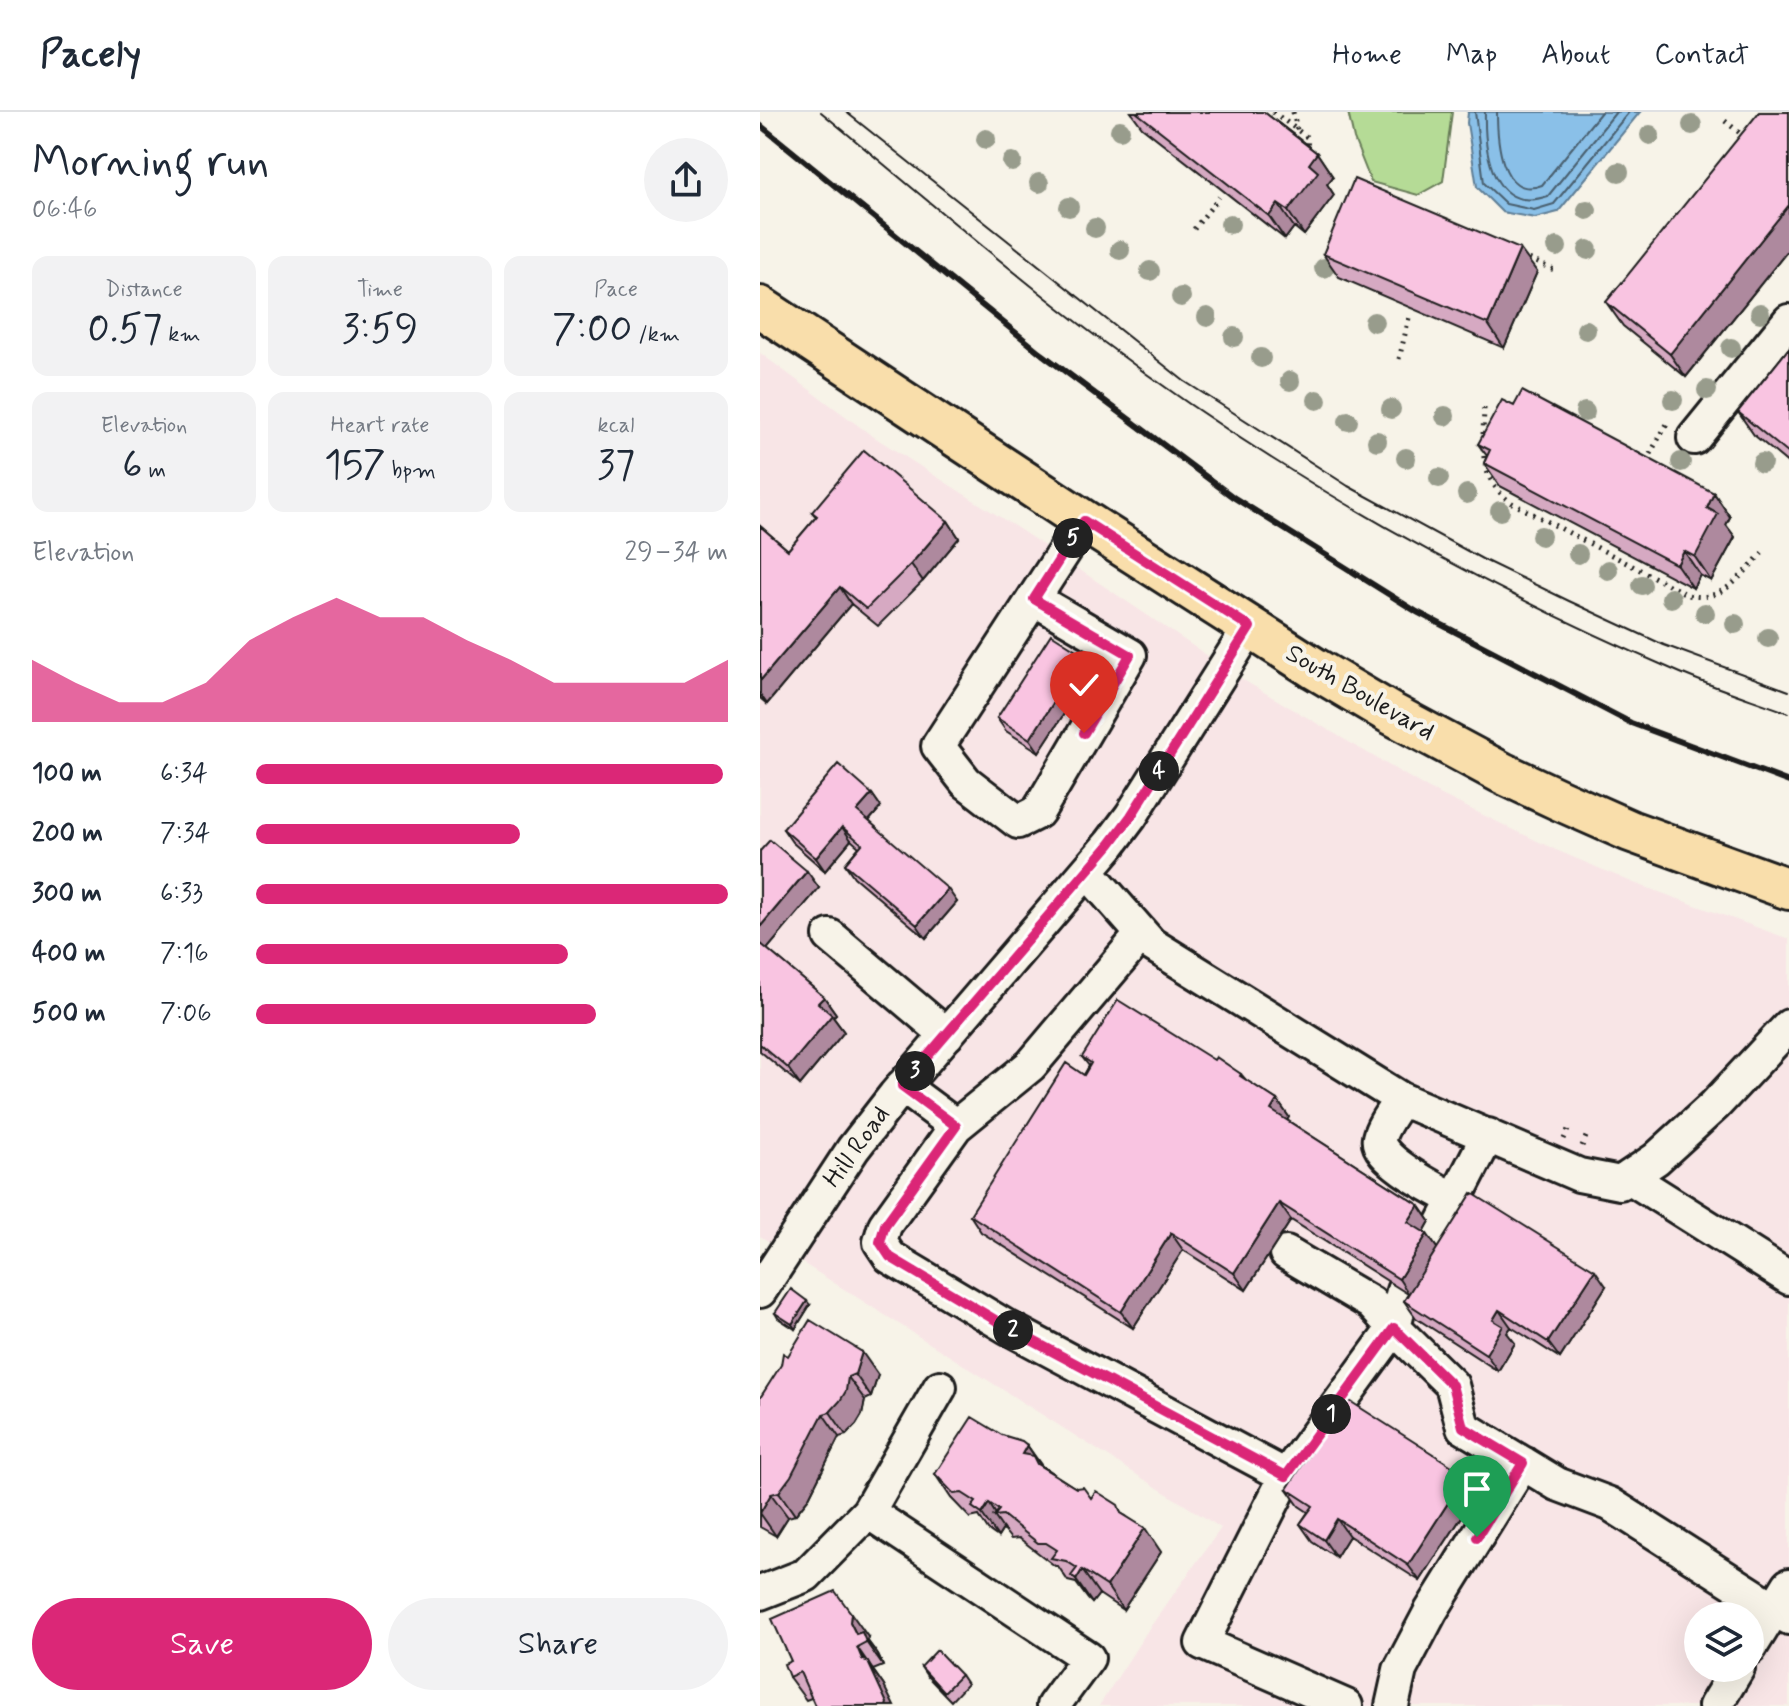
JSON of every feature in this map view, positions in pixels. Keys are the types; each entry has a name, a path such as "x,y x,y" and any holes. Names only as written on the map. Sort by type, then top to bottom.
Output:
{"main road":[{"name":"South Boulevard","path":"760,307 1084,521 1390,713 1502,773 1630,831 1789,889"}],"street":[{"path":"1680,431 1789,321"},
{"path":"1034,599 1130,655 1038,812 1018,822 966,782 938,746 1084,521"},
{"name":"Hill Road","path":"760,1290 853,1149 902,1086 1131,816 1250,627"},
{"path":"1087,871 1151,944 1401,1099 1579,1175 1620,1183 1656,1159 1715,1105 1789,1026"},
{"path":"1142,934 1031,1065 956,1126 885,1225 880,1242 890,1257 1007,1327 1286,1476"},
{"path":"830,936 947,1035"},
{"path":"902,1086 956,1126"},
{"path":"1401,1099 1379,1139 1380,1148 1388,1159 1456,1200"},
{"path":"1431,1246 1488,1135"},
{"path":"1629,1177 1789,1278"},
{"path":"1286,1253 1371,1303 1452,1385 1463,1427 1557,1484 1610,1504 1784,1604 1764,1630"},
{"path":"1346,1706 1202,1643 1286,1476 1394,1328 1403,1291"},
{"path":"760,1593 806,1575 868,1512 940,1387"},
{"path":"1392,1706 1400,1670 1425,1623 1523,1463"},
{"path":"868,1512 1088,1658 1053,1706"},
{"path":"1715,1706 1730,1682"}],"path":[{"path":"1273,112 1308,138 1307,149"},
{"path":"1293,112 1297,131"},
{"path":"1725,121 1756,146"},
{"path":"1194,229 1219,197"},
{"path":"1510,251 1554,270"},
{"path":"1399,359 1409,318"},
{"path":"1484,408 1482,448 1487,477 1497,492 1512,503 1688,595 1702,599 1716,596 1764,551"},
{"path":"1646,461 1680,431"}],"shaded area":[{"path":"760,353 871,435 1022,531 1245,681 1429,789 1556,850 1634,883 1789,939 1789,1706 1099,1706 1148,1630 1221,1528 760,1236"}],"green space":[{"path":"1348,112 1452,112 1443,181 1418,195 1371,182 1354,139"}],"water":[{"path":"1468,112 1640,112 1558,212 1535,218 1502,212 1477,187"}],"building":[{"path":"1136,112 1264,112 1317,153 1309,164 1318,172 1288,211 1278,204 1269,216"},
{"path":"1759,112 1789,112 1789,205 1670,354 1606,302"},
{"path":"1354,179 1520,249 1488,324 1323,254"},
{"path":"1789,348 1789,454 1738,412"},
{"path":"1522,391 1714,493 1707,508 1718,514 1695,557 1684,551 1677,565 1484,463 1490,450 1478,444 1502,400 1514,406"},
{"path":"864,450 948,521 866,609 840,587 760,681 760,526 788,550 817,516 812,512"},
{"path":"1051,634 1084,655 1030,739 997,718"},
{"path":"838,764 872,794 857,811 948,889 917,925 845,864 862,844 842,827 816,858 783,829"},
{"path":"770,840 807,871 760,927 760,851"},
{"path":"760,943 824,997 818,1003 832,1015 788,1068 760,1044"},
{"path":"1118,1000 1241,1074 1277,1100 1271,1110 1419,1205 1408,1222 1427,1234 1399,1279 1279,1203 1234,1273 1171,1233 1121,1312 970,1215 1066,1063 1084,1075 1091,1063 1082,1057"},
{"path":"1472,1193 1595,1270 1548,1342 1499,1310 1493,1320 1503,1326 1486,1354 1404,1301"},
{"path":"791,1289 807,1301 792,1324 775,1313"},
{"path":"810,1320 862,1352 855,1374 848,1377 846,1391 840,1401 830,1412 823,1414 791,1476 779,1492 771,1494 760,1513 760,1398 781,1365 783,1353 788,1356"},
{"path":"1345,1398 1466,1475 1408,1565 1337,1519 1324,1540 1300,1524 1313,1506 1287,1489"},
{"path":"972,1417 1002,1435 1022,1441 1027,1445 1022,1454 1033,1456 1037,1464 1076,1488 1083,1487 1091,1498 1096,1491 1118,1505 1121,1513 1145,1528 1107,1586 1082,1570 1076,1580 1071,1576 1077,1568 1066,1561 1051,1558 1057,1550 1046,1543 1038,1543 1003,1515 994,1516 999,1510 989,1503 982,1514 972,1507 976,1502 962,1493 954,1494 935,1474"},
{"path":"835,1591 851,1613 850,1622 856,1634 862,1632 866,1642 857,1647 862,1659 868,1662 886,1706 815,1706 800,1672 789,1677 784,1664 791,1661 772,1619"},
{"path":"937,1650 961,1675 944,1692 921,1667"}],"tram line":[{"path":"821,112 995,257 1102,341 1169,390 1307,481 1525,601 1690,677 1789,713"},
{"path":"846,112 1184,381 1348,486 1484,560 1569,601 1664,645 1789,691"}],"railway":[{"path":"760,125 1042,354 1233,497 1417,612 1631,723 1789,782"}],"route":[{"path":"1084,733 1130,655 1034,599 1084,521 1250,627 1131,816 1110,844 902,1086 956,1126 885,1225 880,1242 890,1257 1007,1327 1286,1476 1394,1328 1452,1385 1463,1427 1523,1463 1477,1537"}]}
